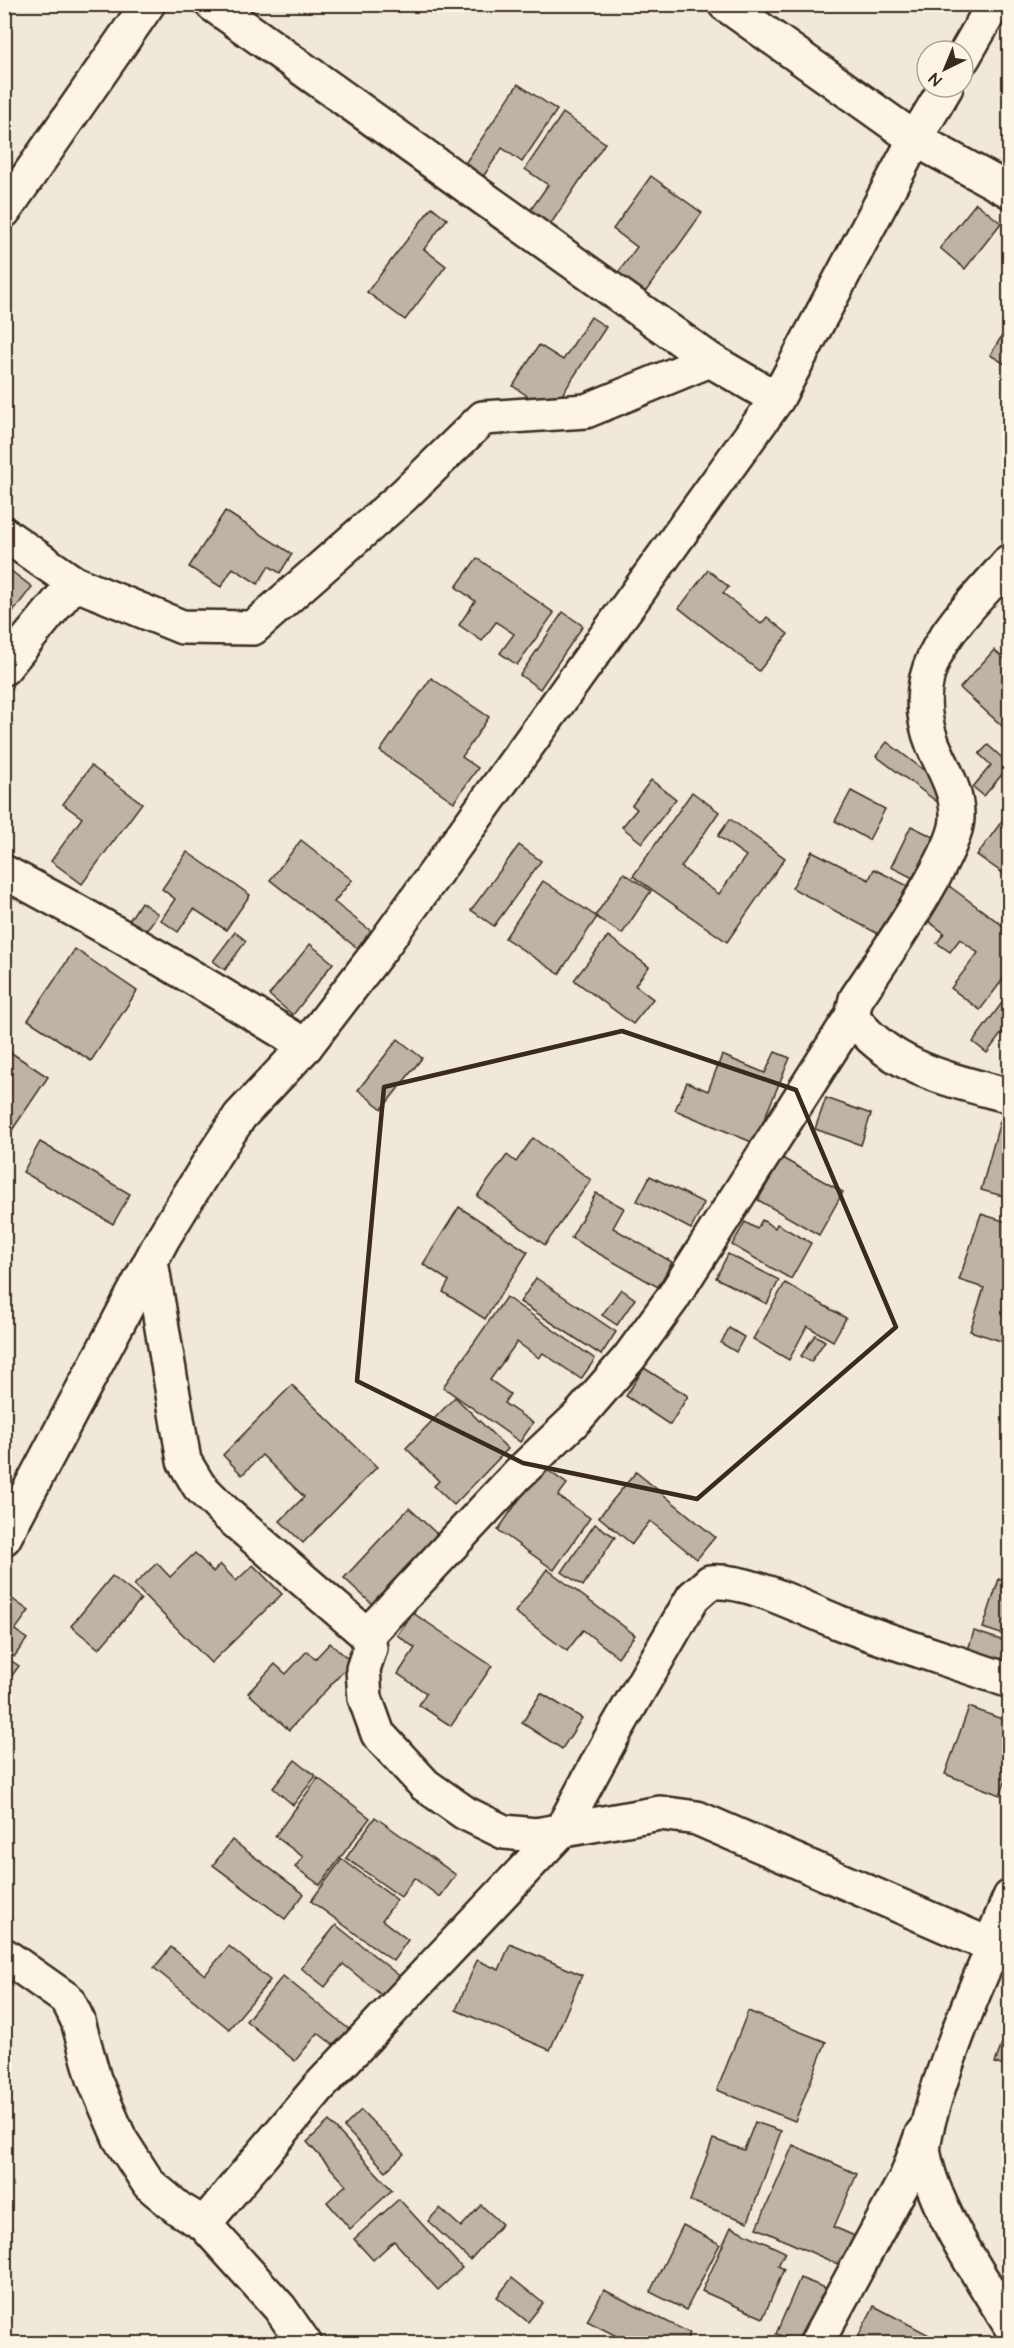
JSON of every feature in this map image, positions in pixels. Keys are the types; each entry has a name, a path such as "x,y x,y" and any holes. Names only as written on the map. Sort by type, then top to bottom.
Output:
{"street":[{"path":"4,211 148,4"},
{"path":"212,4 710,360 777,399"},
{"path":"725,4 915,139 1010,191"},
{"path":"974,39 994,4"},
{"path":"4,1538 150,1261 214,1155 240,1116 306,1046 382,946 777,399 915,139 939,99"},
{"path":"4,534 74,583 182,627 253,628 404,495 483,418 586,411 710,360"},
{"path":"367,1635 517,1476 578,1417 629,1358 672,1299 852,1016 856,999 949,850 958,819 952,784 933,744 924,708 926,671 943,640 1010,561"},
{"path":"4,668 74,583"},
{"path":"4,872 191,976 306,1046"},
{"path":"852,1016 862,1030 891,1055 934,1075 1010,1096"},
{"path":"150,1261 175,1398 178,1434 189,1470 199,1486 228,1515 367,1635 370,1648 363,1669 365,1698 378,1734 425,1785 465,1813 504,1832 536,1835 660,1813 697,1818 1000,1947"},
{"path":"204,2223 326,2079 561,1831 610,1740 693,1598 710,1582 730,1582 762,1592 842,1623 1010,1681"},
{"path":"816,2343 907,2176 990,1955 1000,1947 1010,1898"},
{"path":"4,1955 68,2000 78,2021 94,2079 120,2139 149,2184 179,2209 204,2223 280,2308 305,2343"},
{"path":"928,2117 923,2152 936,2194 1010,2325"},
{"path":"1004,2343 1010,2339"}],"highlighted area":[{"path":"622,1031 796,1090 896,1327 697,1499 523,1463 357,1381 384,1087"}],"building":[{"path":"518,84 557,110 522,162 502,148 481,180 462,168"},
{"path":"563,113 605,143 546,231 525,218 548,185 525,169"},
{"path":"651,176 702,213 641,298 614,278 637,247 613,229"},
{"path":"976,203 1001,223 965,269 940,248"},
{"path":"432,207 447,219 424,249 446,266 405,320 367,292"},
{"path":"591,317 606,327 551,412 513,386 539,345 563,360"},
{"path":"1010,323 1010,367 990,355"},
{"path":"225,511 292,554 280,573 269,566 258,584 233,568 221,587 189,567"},
{"path":"477,558 554,613 517,665 500,653 514,634 496,622 482,641 459,625 475,601 456,587"},
{"path":"6,567 32,587 4,623 4,569"},
{"path":"708,570 729,587 723,593 761,624 767,617 788,634 759,671 679,608"},
{"path":"563,612 583,626 540,689 520,675"},
{"path":"994,650 1010,664 1010,733 960,688"},
{"path":"431,678 489,717 462,757 478,768 454,802 380,751"},
{"path":"887,742 946,787 936,801 876,756"},
{"path":"988,745 1010,765 984,796 973,787 991,765 979,754"},
{"path":"91,766 142,803 82,884 51,861 82,818 63,804"},
{"path":"651,780 676,799 642,843 622,827 637,809 632,805"},
{"path":"851,791 885,809 869,840 835,821"},
{"path":"692,792 719,812 681,867 719,894 746,856 718,836 730,819 785,858 727,942 633,876"},
{"path":"1010,810 1010,878 977,855"},
{"path":"911,826 936,838 915,879 891,867"},
{"path":"301,840 352,880 334,902 371,931 357,948 270,880"},
{"path":"519,845 541,861 494,926 471,910"},
{"path":"812,851 869,880 874,869 910,887 884,937 792,888"},
{"path":"187,852 250,895 226,930 194,909 178,932 161,920 175,899 162,889"},
{"path":"624,873 651,891 622,934 595,916"},
{"path":"543,881 597,917 559,974 505,938"},
{"path":"945,883 1010,931 1010,970 980,1010 951,988 978,953 960,939 950,952 937,943 944,933 920,915"},
{"path":"141,902 158,914 141,938 125,927"},
{"path":"235,932 246,941 225,970 213,961"},
{"path":"608,936 649,967 635,985 653,999 633,1024 574,980"},
{"path":"310,944 333,963 293,1015 269,995"},
{"path":"75,949 137,991 91,1061 28,1020"},
{"path":"1010,992 1010,1022 987,1053 973,1042"},
{"path":"398,1039 422,1058 382,1109 358,1090"},
{"path":"4,1048 48,1077 4,1142"},
{"path":"775,1052 790,1058 754,1143 675,1110 687,1082 708,1091 722,1055 765,1073"},
{"path":"826,1098 871,1114 861,1145 815,1129"},
{"path":"1000,1121 1010,1124 1010,1198 981,1190"},
{"path":"533,1138 591,1180 545,1245 477,1196 507,1155 516,1162"},
{"path":"40,1142 130,1194 113,1224 23,1172"},
{"path":"782,1158 843,1192 819,1235 758,1200"},
{"path":"650,1176 704,1203 691,1229 637,1201"},
{"path":"596,1193 624,1208 613,1228 672,1262 658,1287 571,1238"},
{"path":"459,1207 528,1252 485,1319 443,1292 449,1281 423,1264"},
{"path":"981,1214 1010,1223 1010,1344 970,1331 984,1288 959,1280"},
{"path":"762,1220 775,1228 777,1224 811,1243 791,1279 732,1245 745,1222 757,1229"},
{"path":"728,1254 779,1280 767,1304 716,1278"},
{"path":"536,1278 616,1332 601,1355 520,1302"},
{"path":"785,1283 846,1318 833,1341 807,1326 789,1360 753,1339"},
{"path":"621,1289 635,1299 617,1325 602,1315"},
{"path":"506,1297 595,1359 581,1379 543,1353 539,1358 517,1342 490,1380 510,1394 504,1403 533,1423 520,1442 443,1387"},
{"path":"729,1328 744,1337 736,1352 721,1343"},
{"path":"815,1335 825,1341 811,1362 801,1356"},
{"path":"644,1368 688,1396 670,1425 626,1396"},
{"path":"292,1385 377,1467 303,1543 280,1521 304,1497 262,1455 242,1475 223,1455"},
{"path":"455,1397 508,1449 454,1505 434,1486 439,1481 406,1448"},
{"path":"542,1466 567,1484 558,1496 590,1518 554,1570 498,1530"},
{"path":"636,1472 715,1537 697,1559 650,1521 632,1544 599,1517"},
{"path":"409,1508 437,1534 372,1604 344,1578"},
{"path":"595,1524 615,1537 583,1586 562,1572"},
{"path":"195,1553 213,1572 220,1564 236,1581 253,1565 282,1594 211,1663 134,1585 157,1563 170,1577"},
{"path":"547,1569 635,1635 618,1657 583,1630 567,1651 515,1612"},
{"path":"112,1576 141,1599 99,1649 71,1626"},
{"path":"999,1579 1010,1582 1010,1637 983,1628"},
{"path":"4,1593 29,1611 15,1630 27,1639 14,1657 4,1650"},
{"path":"413,1613 492,1666 451,1726 419,1705 426,1693 398,1674 415,1648 397,1635"},
{"path":"974,1631 1010,1643 1010,1668 967,1653"},
{"path":"330,1643 352,1662 289,1730 248,1693 275,1664 286,1674 307,1651 315,1659"},
{"path":"4,1656 19,1666 5,1685 4,1684"},
{"path":"541,1693 582,1718 562,1749 522,1723"},
{"path":"969,1707 1010,1722 1010,1770 1000,1795 945,1774"},
{"path":"295,1760 316,1776 293,1805 273,1788"},
{"path":"318,1778 370,1818 320,1885 295,1867 303,1857 275,1836"},
{"path":"375,1817 456,1875 440,1897 414,1878 401,1897 346,1858"},
{"path":"232,1840 304,1894 285,1919 213,1865"},
{"path":"342,1859 397,1900 382,1920 408,1940 393,1961 311,1901"},
{"path":"336,1925 407,1982 390,2002 343,1964 325,1987 301,1968"},
{"path":"510,1944 582,1975 550,2050 456,2010 477,1960 499,1970"},
{"path":"229,1946 270,1980 229,2029 154,1968 171,1947 205,1975"},
{"path":"283,1976 355,2034 341,2051 318,2033 295,2061 246,2021"},
{"path":"748,2011 826,2042 795,2121 717,2090"},
{"path":"1010,2022 1010,2068 995,2063"},
{"path":"361,2110 404,2154 386,2171 344,2127"},
{"path":"329,2121 392,2190 350,2229 327,2202 346,2185 307,2142"},
{"path":"755,2122 781,2131 748,2222 690,2201 713,2139 744,2150"},
{"path":"793,2145 857,2174 834,2227 866,2241 853,2271 757,2228"},
{"path":"399,2199 462,2268 438,2290 394,2241 373,2260 354,2239"},
{"path":"481,2205 502,2224 470,2260 428,2221 440,2208 461,2227"},
{"path":"683,2225 720,2244 686,2310 650,2292"},
{"path":"731,2227 785,2252 778,2266 784,2269 763,2318 702,2291"},
{"path":"512,2278 543,2303 528,2322 497,2297"},
{"path":"800,2278 828,2289 805,2344 776,2334"},
{"path":"604,2290 690,2333 684,2344 632,2344 587,2321"},
{"path":"874,2306 931,2336 927,2344 854,2344"}]}
